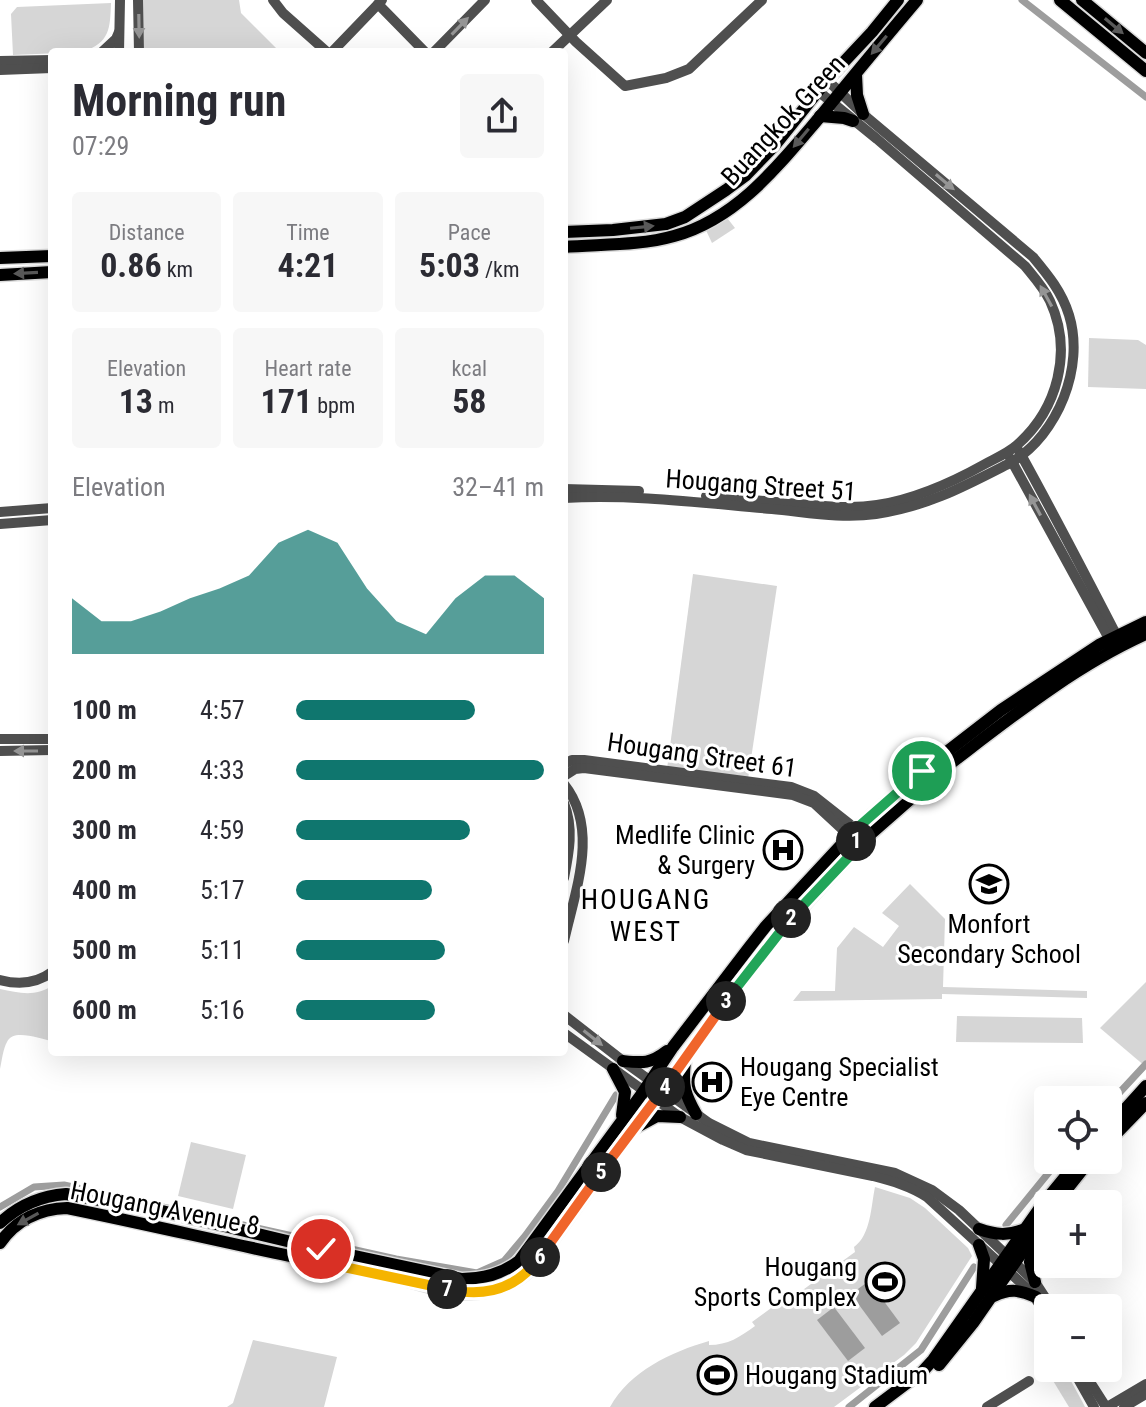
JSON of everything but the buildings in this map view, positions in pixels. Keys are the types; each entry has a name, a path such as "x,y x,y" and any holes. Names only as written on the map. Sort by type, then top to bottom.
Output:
{"main road":[{"name":"Buangkok Green","path":"568,232 666,224 685,217 745,176 898,0"},
{"name":"Buangkok Green","path":"568,247 673,237 716,219 759,185 794,147 917,0"},
{"path":"1060,0 1146,71"},
{"path":"1082,0 1146,53"},
{"path":"820,116 858,118 856,74"},
{"path":"0,258 48,256"},
{"path":"0,275 48,272"},
{"name":"Hougang Avenue 8","path":"0,1243 19,1223 35,1213 67,1208 208,1238 462,1279 482,1279 498,1274 519,1261 673,1047 766,926 858,837 915,795 930,779 1042,694 1146,622"},
{"name":"Hougang Avenue 8","path":"1116,642 1146,634"},
{"name":"Hougang Avenue 8","path":"0,1223 30,1202 66,1194 210,1223 306,1253 457,1292 495,1290 514,1282 534,1266 774,938 858,837"},
{"path":"621,1122 625,1092 618,1065 645,1064 673,1047"},
{"path":"686,1055 685,1094 696,1114"},
{"path":"1122,1113 1146,1086"},
{"path":"1122,1128 1146,1103"},
{"path":"633,1130 657,1116 680,1117"},
{"path":"1035,1282 1031,1268 1030,1232 1042,1205 1067,1174"},
{"path":"1066,1190 1079,1174"},
{"path":"208,1238 210,1223"},
{"path":"889,1407 938,1366 1034,1228"},
{"path":"979,1229 995,1235 1030,1232"},
{"path":"875,1407 923,1371 986,1294 984,1259 979,1245"},
{"path":"986,1294 1014,1289 1034,1296"}],"street":[{"path":"119,48 120,0"},
{"path":"138,0 139,48"},
{"path":"273,0 283,13 324,48"},
{"path":"438,48 485,0"},
{"path":"536,0 621,84 629,86 689,69 762,0"},
{"path":"556,48 607,0"},
{"path":"333,48 380,2 421,48"},
{"path":"106,48 120,30"},
{"path":"0,61 48,60"},
{"path":"0,70 48,68"},
{"name":"Hougang Street 51","path":"827,80 836,98"},
{"name":"Hougang Street 51","path":"568,498 652,498 861,516 939,498 1014,454 1043,414 1059,376 1061,354 1059,329 1049,298 1011,253 877,139 836,98 818,91"},
{"path":"1014,454 1068,541 1116,642"},
{"name":"Hougang Street 51","path":"568,489 861,507 907,499 1014,454"},
{"path":"0,512 48,508"},
{"path":"0,524 48,520"},
{"path":"0,739 48,739"},
{"path":"0,751 48,750"},
{"path":"568,787 569,763"},
{"name":"Hougang Street 61","path":"569,763 793,795 814,803 858,837"},
{"path":"568,790 580,814 583,843 568,923"},
{"path":"568,813 568,848"},
{"path":"0,980 28,983 48,975"},
{"path":"568,1019 618,1065"},
{"path":"568,1035 659,1094 749,1143 891,1180 917,1190 979,1245 1035,1282 1043,1294"},
{"path":"659,1094 680,1117 746,1150 895,1173 909,1178 946,1199 979,1229 1034,1295"},
{"path":"992,1406 1029,1381"},
{"path":"1080,1382 1094,1407"},
{"path":"1090,1382 1107,1407 1146,1384"},
{"path":"1124,1407 1146,1394"}],"shaded area":[{"path":"142,0 239,0 241,13 276,48 143,48"},
{"path":"111,3 107,34 92,48 48,48 48,54 13,55 11,14 17,7"},
{"path":"724,214 735,228 712,243 704,226"},
{"path":"1089,338 1138,340 1146,345 1146,389 1088,387"},
{"path":"693,574 777,586 748,779 667,769"},
{"path":"910,884 945,919 943,987 1087,991 1087,998 942,994 942,999 793,1001 801,991 835,991 837,948 854,927 883,947 899,926 882,913"},
{"path":"1146,982 1146,1067 1100,1028"},
{"path":"0,989 33,993 46,989 48,1040 21,1035 10,1038 4,1048 0,1069"},
{"path":"957,1016 1082,1018 1083,1043 956,1042"},
{"path":"191,1142 246,1155 233,1209 178,1196"},
{"name":"Hougang Sports Complex","path":"875,1187 910,1198 925,1208 968,1248 972,1256 916,1343 904,1355 834,1407 610,1407 618,1394 640,1373 666,1357 695,1346 709,1341 709,1345 722,1344 739,1337 755,1326 752,1322 786,1297 789,1300 855,1252 854,1247 867,1228"},
{"path":"869,1281 900,1323 882,1336 851,1294"},
{"path":"834,1307 865,1348 848,1361 817,1320"},
{"path":"253,1340 337,1357 324,1407 227,1407 233,1403"},
{"path":"1054,1382 1071,1382 1085,1407 1069,1407"}],"waterway":[{"path":"1022,0 1146,97"},
{"path":"1122,1090 1146,1064"},
{"path":"0,1207 34,1187 64,1185 396,1259 477,1273 504,1261 525,1236 558,1191 616,1095"},
{"path":"1006,1225 1048,1174"},
{"path":"849,1407 921,1350 974,1267"}],"place":[{"name":"Medlife Clinic & Surgery","path":"783,850"},
{"name":"Monfort Secondary School","path":"989,884"},
{"name":"Hougang Specialist Eye Centre","path":"712,1082"},
{"name":"Hougang Sports Complex","path":"885,1282"},
{"name":"Hougang Stadium","path":"717,1375"}],"district":[{"name":"HOUGANG WEST","path":"646,915"}],"route":[{"path":"321,1249 308,1246 305,1259 457,1292 495,1290 524,1276 774,938 860,845 850,836 922,771"}]}
